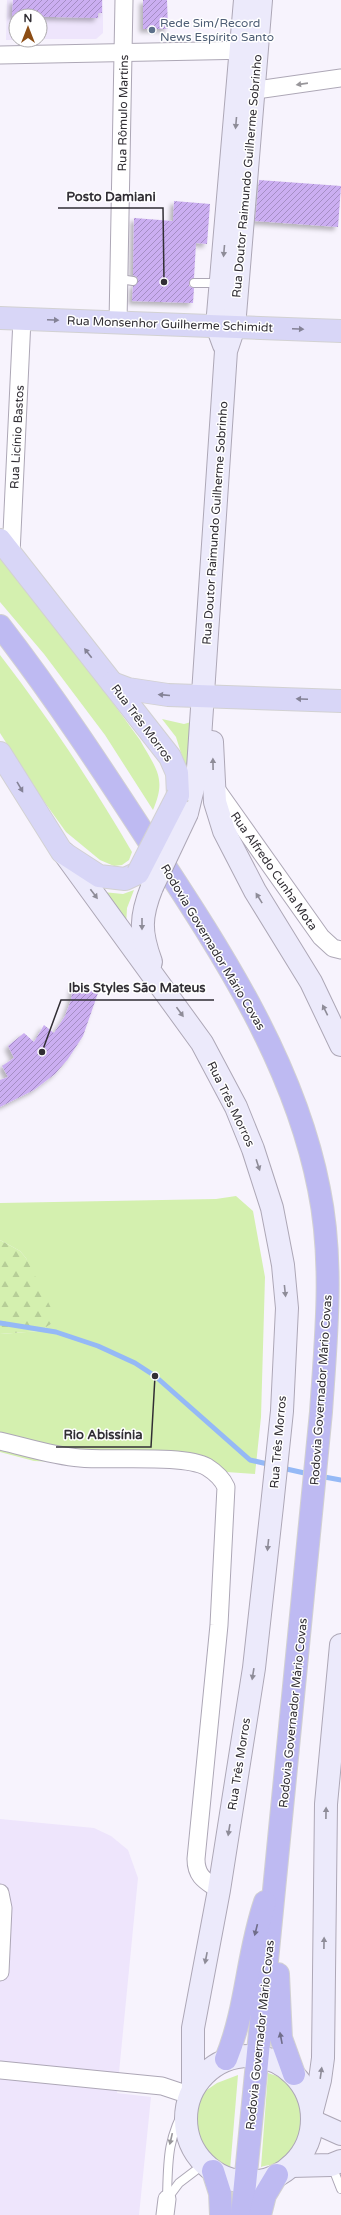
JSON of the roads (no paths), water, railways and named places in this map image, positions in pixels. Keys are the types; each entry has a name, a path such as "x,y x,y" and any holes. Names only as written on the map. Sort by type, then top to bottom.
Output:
{"highway":[{"name":"Rodovia Governador Mário Covas","path":"0,626 59,704 174,880 246,998 276,1056 295,1104 310,1146 318,1183 326,1239 328,1312 313,1505 242,2215"},
{"path":"226,2060 241,2016 257,1926 278,1867"},
{"path":"270,1944 278,1972 281,2038 294,2074"},
{"path":"209,2167 220,2193 221,2215"},
{"path":"260,2215 265,2195 284,2170"}],"main road":[{"name":"Rua Doutor Raimundo Guilherme Sobrinho","path":"245,0 250,50"},
{"name":"Rua Doutor Raimundo Guilherme Sobrinho","path":"183,804 196,780 226,351 226,326 250,50 262,0"},
{"name":"Rua Doutor Raimundo Guilherme Sobrinho","path":"226,326 221,283 228,212 247,92"},
{"name":"Rua Monsenhor Guilherme Schimidt","path":"0,318 341,331"},
{"name":"Rua Três Morros","path":"6,547 170,757 177,773 183,804 145,880 99,876 84,868 62,852"},
{"path":"112,683 128,689 147,693 341,701"},
{"path":"203,696 210,721 213,785 218,814 234,852 255,891 311,982 341,1045"},
{"name":"Rua Três Morros","path":"0,753 62,852 202,1043 236,1107 253,1149 272,1208 283,1265 287,1308 282,1411 254,1668 219,1890 193,2028 190,2096 186,2132 192,2147 209,2167"},
{"path":"145,880 146,903 142,924 143,936 157,981"},
{"path":"284,2170 304,2150 311,2131 312,2116 323,2058 326,1804 341,1645"},
{"path":"190,2096 201,2077 212,2067 226,2060 241,2056 257,2056 277,2062 294,2074 306,2091 312,2116 341,2134"},
{"path":"209,2167 228,2178 245,2182 262,2180 284,2170 336,2163"}],"street":[{"name":"Rua Rômulo Martins","path":"118,323 127,280 124,0"},
{"path":"0,55 250,50"},
{"path":"247,92 341,78"},
{"name":"Rua Licínio Bastos","path":"6,547 22,319"},
{"name":"Rua Alfredo Cunha Mota","path":"213,785 321,937 333,948 341,950"},
{"path":"0,1441 62,1456 81,1458 185,1461 207,1467 224,1483 227,1494 222,1588 196,1859 196,1869 200,1877 219,1890"},
{"path":"0,1893 3,1908 0,1972"},
{"path":"0,2070 162,2086 190,2096"}],"lane":[{"path":"194,283 221,283"},
{"path":"166,2207 168,2158 171,2138 176,2122 190,2096"},
{"path":"336,2163 341,2189"},
{"path":"166,2207 179,2183 209,2167"}],"waterway":[{"path":"0,1323 56,1332 98,1346 135,1363 155,1376 250,1460 272,1465"},
{"path":"282,1468 309,1474"},
{"path":"319,1476 341,1480"}],"place":[{"name":"Rede Sim/Record News Espírito Santo","path":"152,30"},
{"name":"Posto Damiani","path":"164,282"},
{"name":"Ibis Styles São Mateus","path":"42,1052"},
{"name":"Rio Abissínia","path":"155,1376"}]}
